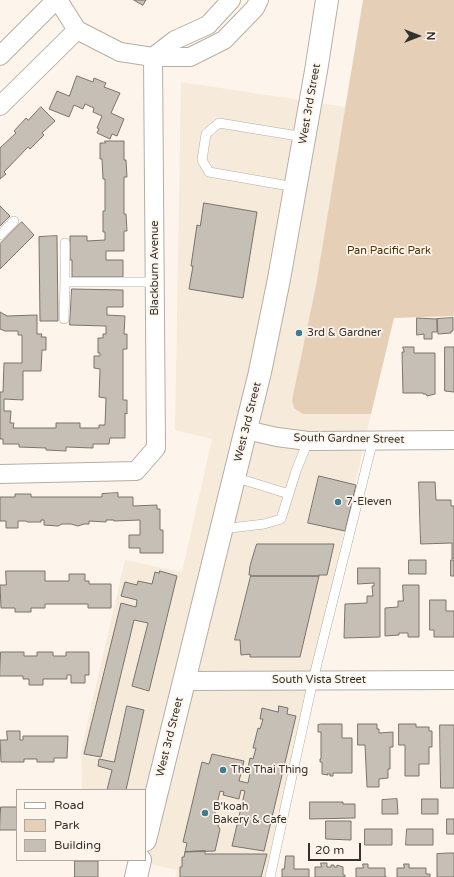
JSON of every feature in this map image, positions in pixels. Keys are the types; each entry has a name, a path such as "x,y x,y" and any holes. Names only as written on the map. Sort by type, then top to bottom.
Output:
{"main road":[{"name":"West 3rd Street","path":"146,836 260,372 279,279 327,0"},
{"path":"136,877 140,861"}],"street":[{"path":"0,56 57,0 77,30 120,52 153,57 190,56 224,40 256,8 259,0"},
{"path":"153,57 175,40 208,25 231,0"},
{"path":"0,106 77,30"},
{"name":"Blackburn Avenue","path":"0,474 136,471 156,448 153,57"},
{"name":"South Gardner Street","path":"246,430 277,437 308,441 454,440"},
{"name":"South Vista Street","path":"184,681 454,680"}],"lane":[{"path":"295,187 209,172 202,160 206,134 218,123 304,137"},
{"path":"0,235 14,221"},
{"path":"64,319 65,243"},
{"path":"65,282 155,282"},
{"path":"270,877 313,680 373,440"},
{"path":"222,529 264,524 281,519 296,471 308,441"},
{"path":"234,477 289,494"}],"shaded area":[{"path":"181,82 346,107 316,285 292,400 303,414 371,414 265,877 175,877 177,870 137,861 146,861 146,789 82,789 81,750 125,560 182,572 212,439 175,430"}],"green space":[{"name":"Pan Pacific Park","path":"363,0 454,0 454,316 394,318 371,414 303,414 294,408 292,400 316,285"}],"building":[{"path":"134,0 146,0 143,5"},
{"path":"77,76 93,82 94,78 106,83 104,87 120,93 111,113 124,119 117,136 112,134 110,139 97,133 99,129 97,128 102,116 93,112 94,108 85,104 83,109 74,105 69,117 49,109 57,91 69,96"},
{"path":"41,107 55,121 42,133 44,135 30,149 28,147 4,172 6,174 0,179 0,148 16,133 14,131 26,118 28,120"},
{"path":"105,141 124,141 124,160 126,160 127,177 124,177 124,214 126,214 127,231 124,231 124,251 106,251 106,260 123,260 123,277 72,277 70,236 87,236 87,241 105,240 105,232 103,232 103,211 105,211 105,179 103,179 102,159 100,159 100,143 105,143"},
{"path":"204,203 257,212 243,298 189,289 197,225 200,226"},
{"path":"0,206 10,216 0,226"},
{"path":"22,222 34,235 0,269 0,244"},
{"path":"57,236 58,321 40,321 39,237"},
{"path":"72,289 123,290 123,307 107,307 107,315 125,316 124,334 127,334 127,349 123,349 123,400 127,400 127,414 125,413 125,438 110,438 109,444 93,444 93,448 66,447 66,451 46,450 46,448 19,447 19,444 3,444 3,439 0,439 0,392 3,392 4,363 22,363 22,335 18,335 18,331 5,331 0,329 0,312 7,316 37,315 37,334 42,334 41,337 46,337 46,350 42,350 41,371 23,371 23,400 4,399 4,411 11,411 10,423 14,423 13,428 56,428 56,423 80,423 80,428 99,428 99,425 105,425 106,398 99,397 100,369 94,368 94,356 100,356 100,353 98,353 98,338 103,338 103,334 106,334 106,326 70,325"},
{"path":"417,318 437,319 437,332 432,332 432,339 424,339 424,334 417,335"},
{"path":"453,318 453,331 451,331 451,333 438,334 437,319"},
{"path":"403,347 414,347 414,353 435,353 435,394 427,396 423,393 403,393"},
{"path":"445,347 454,347 454,392 445,391"},
{"path":"319,476 356,485 345,531 308,523"},
{"path":"419,482 435,482 436,500 451,500 451,506 454,506 454,558 452,559 452,543 421,544"},
{"path":"118,493 118,497 133,497 133,506 157,505 157,509 160,509 160,530 163,530 163,553 140,553 140,548 129,548 129,535 140,535 140,520 106,520 106,522 89,521 89,524 78,526 71,524 62,524 58,526 44,525 44,520 41,520 41,522 18,521 18,528 6,528 6,521 0,521 0,497 15,497 15,494 31,494 31,497 102,497 102,494"},
{"path":"257,544 334,544 327,575 251,576 249,575 250,566"},
{"path":"409,560 426,560 426,574 409,574"},
{"path":"451,560 454,560 454,576 451,576"},
{"path":"358,568 380,568 380,637 344,638 345,604 367,603 367,596 373,596 372,586 374,586 374,583 358,584"},
{"path":"6,571 45,571 45,581 69,581 69,574 85,574 85,581 89,581 89,584 111,584 111,608 88,608 88,604 45,604 45,608 31,608 31,612 15,612 15,608 1,608 0,585 6,585"},
{"path":"160,571 177,576 149,691 132,686 148,623 134,620 101,757 84,754 121,603 136,607 137,600 121,596 125,582 137,585 138,581 152,584 155,572 159,573"},
{"path":"251,576 319,576 300,657 250,657 250,654 241,655 240,640 235,640"},
{"path":"403,585 419,585 419,637 408,637 408,633 385,636 385,608 398,607 398,601 403,601"},
{"path":"430,600 446,600 446,611 454,611 454,637 434,637 434,630 430,630"},
{"path":"1,652 24,652 24,656 37,656 37,652 53,652 53,656 66,656 66,652 89,652 89,675 85,675 85,683 71,683 71,675 67,675 67,679 43,679 43,685 29,685 29,679 23,679 23,676 0,676"},
{"path":"127,706 144,710 126,789 107,789 112,770 98,766 99,759 114,762"},
{"path":"279,706 288,708 287,714 296,716 264,851 232,846 245,791 241,790 239,799 223,795 224,792 220,791 214,817 219,818 218,826 220,829 215,851 185,852 187,843 183,842 202,762 209,764 212,754 244,761 239,781 248,783 250,773 247,773 250,758 253,759 256,748 253,748 258,728 260,729 263,719 260,719 262,708 278,712"},
{"path":"342,724 342,738 352,738 352,773 333,773 333,776 330,776 330,774 322,774 322,762 320,762 321,732 318,732 318,725"},
{"path":"358,724 377,724 379,733 393,732 393,747 390,747 390,769 388,769 388,778 379,779 379,787 367,787 365,745 358,745"},
{"path":"399,724 416,724 416,727 429,727 429,731 432,731 432,747 429,747 429,764 419,764 419,776 405,776 405,745 399,745"},
{"path":"440,725 454,725 454,788 441,788"},
{"path":"7,731 20,731 20,740 23,740 23,736 68,736 67,758 54,758 54,762 37,762 37,759 24,759 24,762 1,762 0,740 7,740"},
{"path":"397,799 398,814 382,814 382,800"},
{"path":"422,799 438,799 438,814 422,814"},
{"path":"310,802 343,802 343,804 355,804 355,818 310,819"},
{"path":"1,807 16,807 16,830 0,830"},
{"path":"447,819 454,819 454,834 447,834"},
{"path":"326,821 351,821 351,840 326,839"},
{"path":"365,829 392,829 392,845 365,845"},
{"path":"407,829 433,829 433,845 406,845"},
{"path":"205,851 205,854 267,854 261,877 180,877 182,857 184,857 185,852"},
{"path":"454,853 454,877 437,877 437,854"},
{"path":"286,856 294,856 294,869 309,869 309,877 282,877 282,869 284,869"},
{"path":"75,861 98,861 98,877 75,877"},
{"path":"321,863 327,863 327,867 334,865 334,867 337,867 337,865 343,867 343,875 345,875 345,877 315,877 315,867 321,867"},
{"path":"363,864 368,864 368,868 385,868 386,877 356,877 356,868 363,868"},
{"path":"404,864 409,864 409,868 426,868 426,874 430,874 430,877 397,877 397,868 404,868"}],"place":[{"name":"3rd & Gardner","path":"299,333"},
{"name":"7-Eleven","path":"338,502"},
{"name":"The Thai Thing","path":"223,770"},
{"name":"B'koah Bakery & Cafe","path":"205,813"}]}
